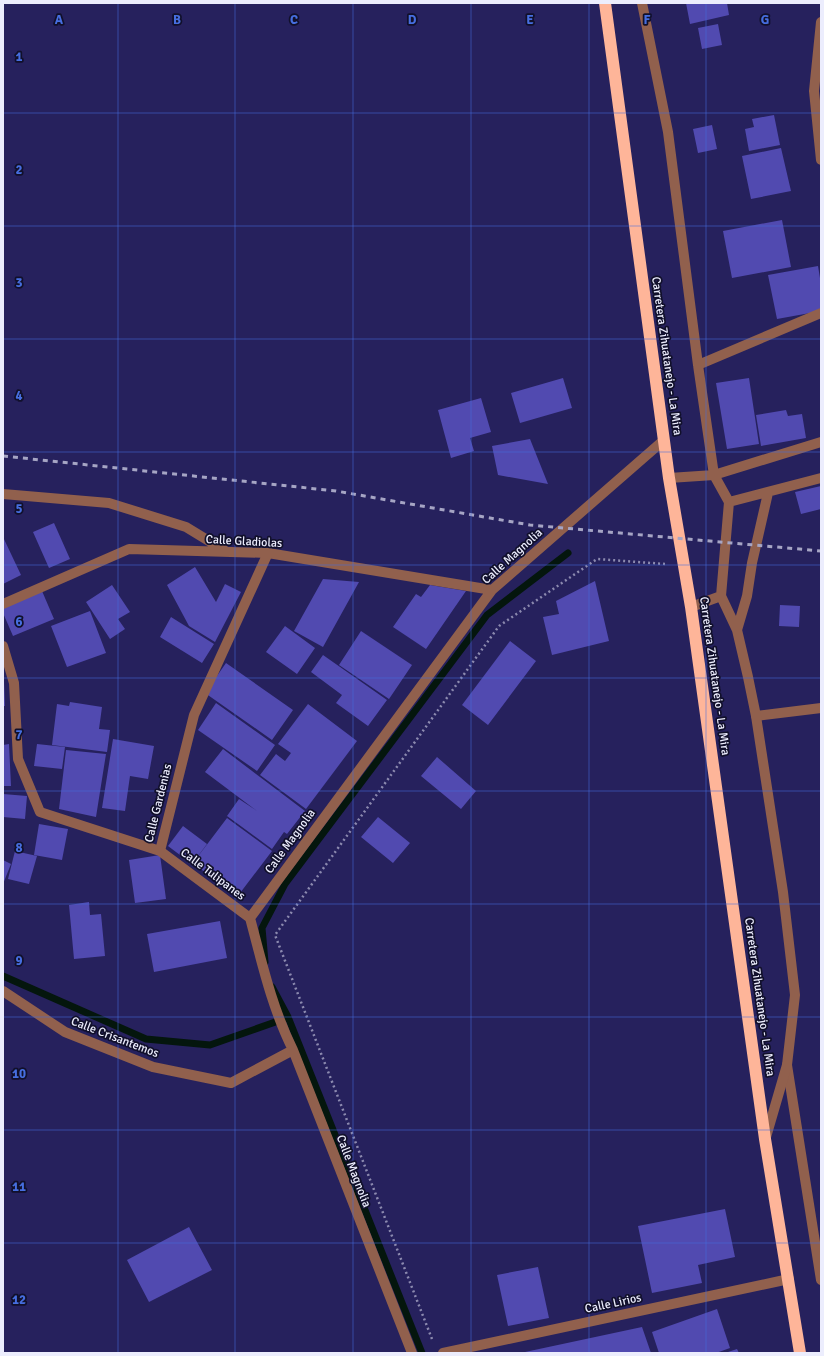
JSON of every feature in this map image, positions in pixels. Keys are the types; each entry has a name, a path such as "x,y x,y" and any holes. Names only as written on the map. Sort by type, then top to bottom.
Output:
{"highway":[{"name":"Carretera Zihuatanejo - La Mira","path":"605,3 669,478 685,565 765,1139 800,1353"}],"street":[{"path":"642,3 668,132 698,365 714,474 729,502 721,596 737,630 756,716 783,892 795,995 787,1065 765,1139"},
{"path":"821,22 814,91 821,160"},
{"path":"698,365 821,313"},
{"name":"Calle Magnolia","path":"412,1353 272,1000 250,918 492,590 664,440"},
{"path":"669,478 714,474 821,442"},
{"path":"729,502 821,478"},
{"path":"737,630 747,596 752,563 768,493"},
{"path":"3,494 109,503 186,527 227,552"},
{"name":"Calle Gladiolas","path":"3,604 129,550 268,553 492,590"},
{"name":"Calle Gardenias","path":"3,646 14,683 18,759 40,812 160,851 194,716 268,553"},
{"path":"691,607 721,596"},
{"path":"756,716 821,708"},
{"name":"Calle Tulipanes","path":"160,851 250,918"},
{"name":"Calle Crisantemos","path":"3,991 65,1032 153,1067 231,1082 293,1050"},
{"path":"787,1065 821,1280"},
{"name":"Calle Lirios","path":"443,1353 789,1279"}],"path":[{"name":"Calle Magnolia","path":"435,1346 275,935 499,626 597,559 685,565"}],"building":[{"path":"686,3 727,3 729,15 690,24"},
{"path":"718,24 722,45 702,49 698,28"},
{"path":"774,115 780,145 749,151 745,129 754,127 752,119"},
{"path":"712,125 717,149 698,153 693,129"},
{"path":"781,148 791,191 751,199 742,156"},
{"path":"782,220 791,267 732,278 723,231"},
{"path":"818,266 821,284 821,311 777,319 768,275"},
{"path":"563,378 572,408 520,423 511,393"},
{"path":"749,378 759,444 727,449 716,383"},
{"path":"481,398 491,432 470,438 474,451 451,458 438,410"},
{"path":"786,410 788,416 802,414 806,438 761,446 756,415"},
{"path":"530,439 548,484 498,475 492,446"},
{"path":"821,486 821,509 801,514 795,492"},
{"path":"54,523 70,559 49,568 33,532"},
{"path":"3,537 21,575 3,584"},
{"path":"195,567 216,602 225,584 241,592 215,642 189,626 167,585"},
{"path":"323,579 359,582 323,647 294,631"},
{"path":"595,581 609,641 552,655 543,617 559,614 556,601"},
{"path":"112,585 130,612 118,619 125,629 110,639 86,602"},
{"path":"430,585 466,591 426,649 393,627 416,594 421,597"},
{"path":"42,591 54,619 13,636 3,613 3,608"},
{"path":"780,605 800,606 799,627 779,626"},
{"path":"90,611 106,653 67,667 51,626"},
{"path":"171,617 214,644 202,663 160,637"},
{"path":"285,626 315,648 297,674 266,652"},
{"path":"361,631 412,665 389,699 339,665"},
{"path":"510,641 536,661 488,725 462,705"},
{"path":"323,655 387,700 368,726 336,703 342,695 311,672"},
{"path":"226,663 293,710 272,740 205,693"},
{"path":"4,681 5,706 3,706"},
{"path":"70,702 102,707 99,729 110,730 107,752 52,745 57,704 69,706"},
{"path":"216,703 275,745 257,771 198,730"},
{"path":"308,704 357,741 306,809 260,775 276,754 285,761 291,753 278,744"},
{"path":"113,739 154,746 148,779 130,776 125,811 102,808"},
{"path":"9,744 11,786 3,786 3,745"},
{"path":"37,744 65,747 62,769 34,766"},
{"path":"223,749 305,811 287,834 284,832 272,849 227,816 239,799 257,811 205,772"},
{"path":"66,750 106,754 96,817 59,809"},
{"path":"437,757 476,791 461,809 421,776"},
{"path":"3,794 27,796 25,819 3,817"},
{"path":"378,817 410,843 393,863 361,837"},
{"path":"227,818 272,851 237,897 193,863"},
{"path":"39,824 68,829 62,860 34,855"},
{"path":"183,826 207,844 192,864 168,846"},
{"path":"15,851 37,856 29,884 8,879"},
{"path":"160,855 166,899 135,903 129,860"},
{"path":"3,860 11,864 3,884"},
{"path":"89,902 90,915 101,914 105,956 74,959 69,905"},
{"path":"220,921 227,958 154,972 147,934"},
{"path":"725,1209 735,1257 698,1265 702,1283 652,1293 638,1226"},
{"path":"189,1227 212,1270 149,1302 127,1260"},
{"path":"538,1267 549,1318 508,1326 497,1275"},
{"path":"717,1309 730,1348 716,1353 659,1353 652,1332"},
{"path":"642,1327 651,1353 525,1353 525,1352"},
{"path":"737,1349 739,1353 725,1353"}],"waterway":[{"path":"265,962 262,928 285,884 487,615 568,553"},
{"path":"3,976 146,1039 210,1045 284,1019"},
{"path":"272,987 288,1017 422,1353"}],"railway":[{"path":"3,456 336,491 530,525 821,551"}]}
